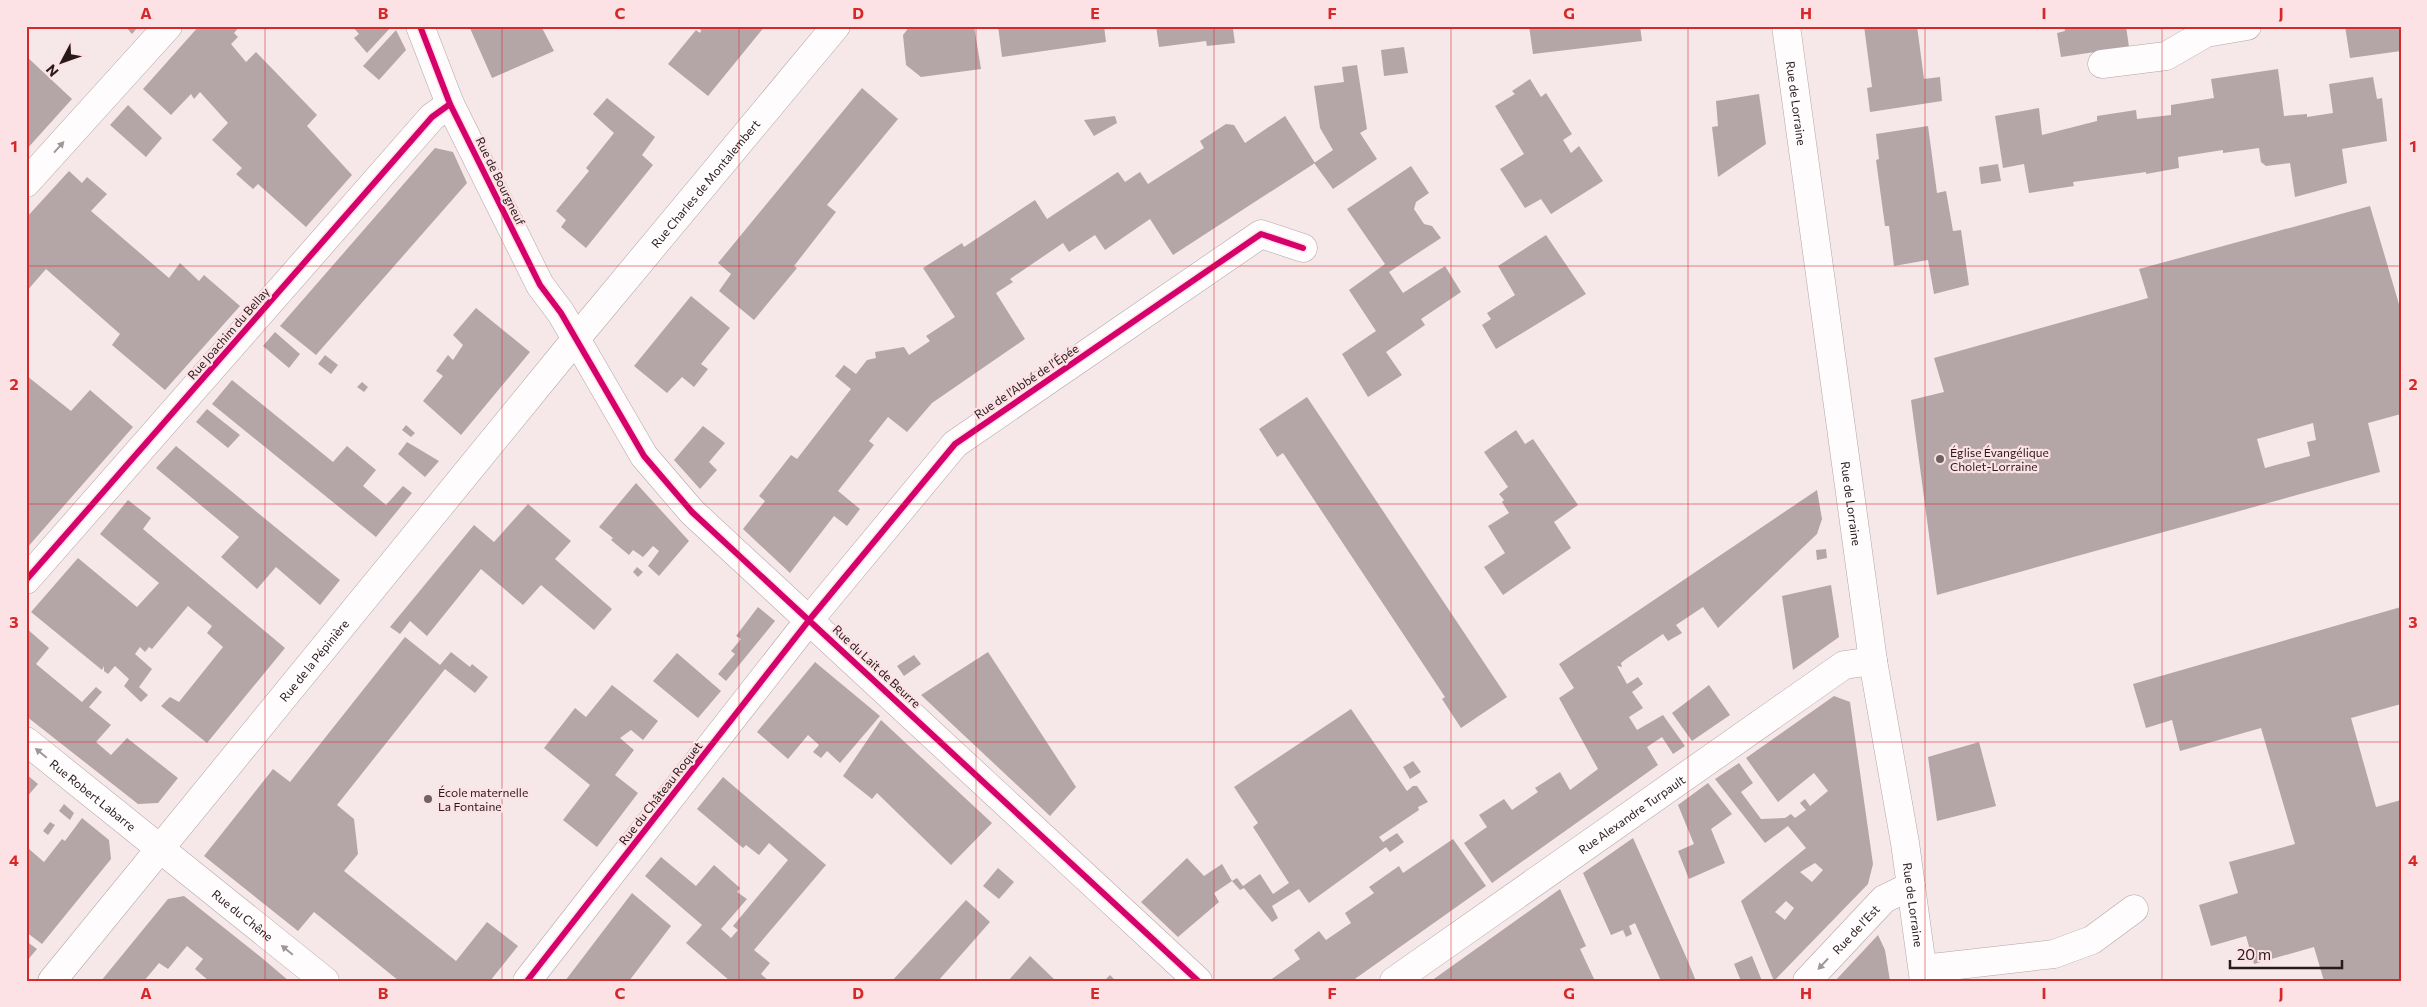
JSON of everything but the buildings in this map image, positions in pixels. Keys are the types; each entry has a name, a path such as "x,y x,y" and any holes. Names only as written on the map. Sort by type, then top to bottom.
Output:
{"street":[{"path":"26,183 168,26"},
{"name":"Rue de Bourgneuf","path":"420,26 450,104 540,285 561,313 575,340"},
{"name":"Rue Charles de Montalembert","path":"575,340 836,26"},
{"name":"Rue de Lorraine","path":"1786,26 1873,661 1924,975"},
{"path":"2102,64 2166,56 2206,30 2247,26"},
{"name":"Rue Joachim du Bellay","path":"26,580 432,118 450,104"},
{"name":"Rue de l’Abbé de l’Épée","path":"810,619 955,444 1261,234 1303,248"},
{"name":"Rue du Lait de Beurre","path":"575,340 644,456 692,512 810,619 1198,981"},
{"name":"Rue de la Pépinière","path":"52,981 575,340"},
{"name":"Rue du Château Roquet","path":"527,981 810,619"},
{"name":"Rue Alexandre Turpault","path":"1394,981 1844,665 1873,661"},
{"name":"Rue Robert Labarre","path":"26,742 160,849"},
{"name":"Rue du Chêne","path":"160,849 325,981"},
{"name":"Rue de l’Est","path":"1807,981 1884,899 1911,886"},
{"path":"1924,975 2054,954 2092,940 2134,909"}],"cycle path":[{"path":"420,26 450,104 540,285 561,313 644,456 692,512 1198,981"},
{"path":"26,580 432,117 450,104"},
{"path":"527,981 810,619 955,444 1261,234 1303,248"}],"place":[{"name":"Église Évangélique Cholet-Lorraine","path":"1940,459"},
{"name":"École maternelle La Fontaine","path":"428,799"}]}
